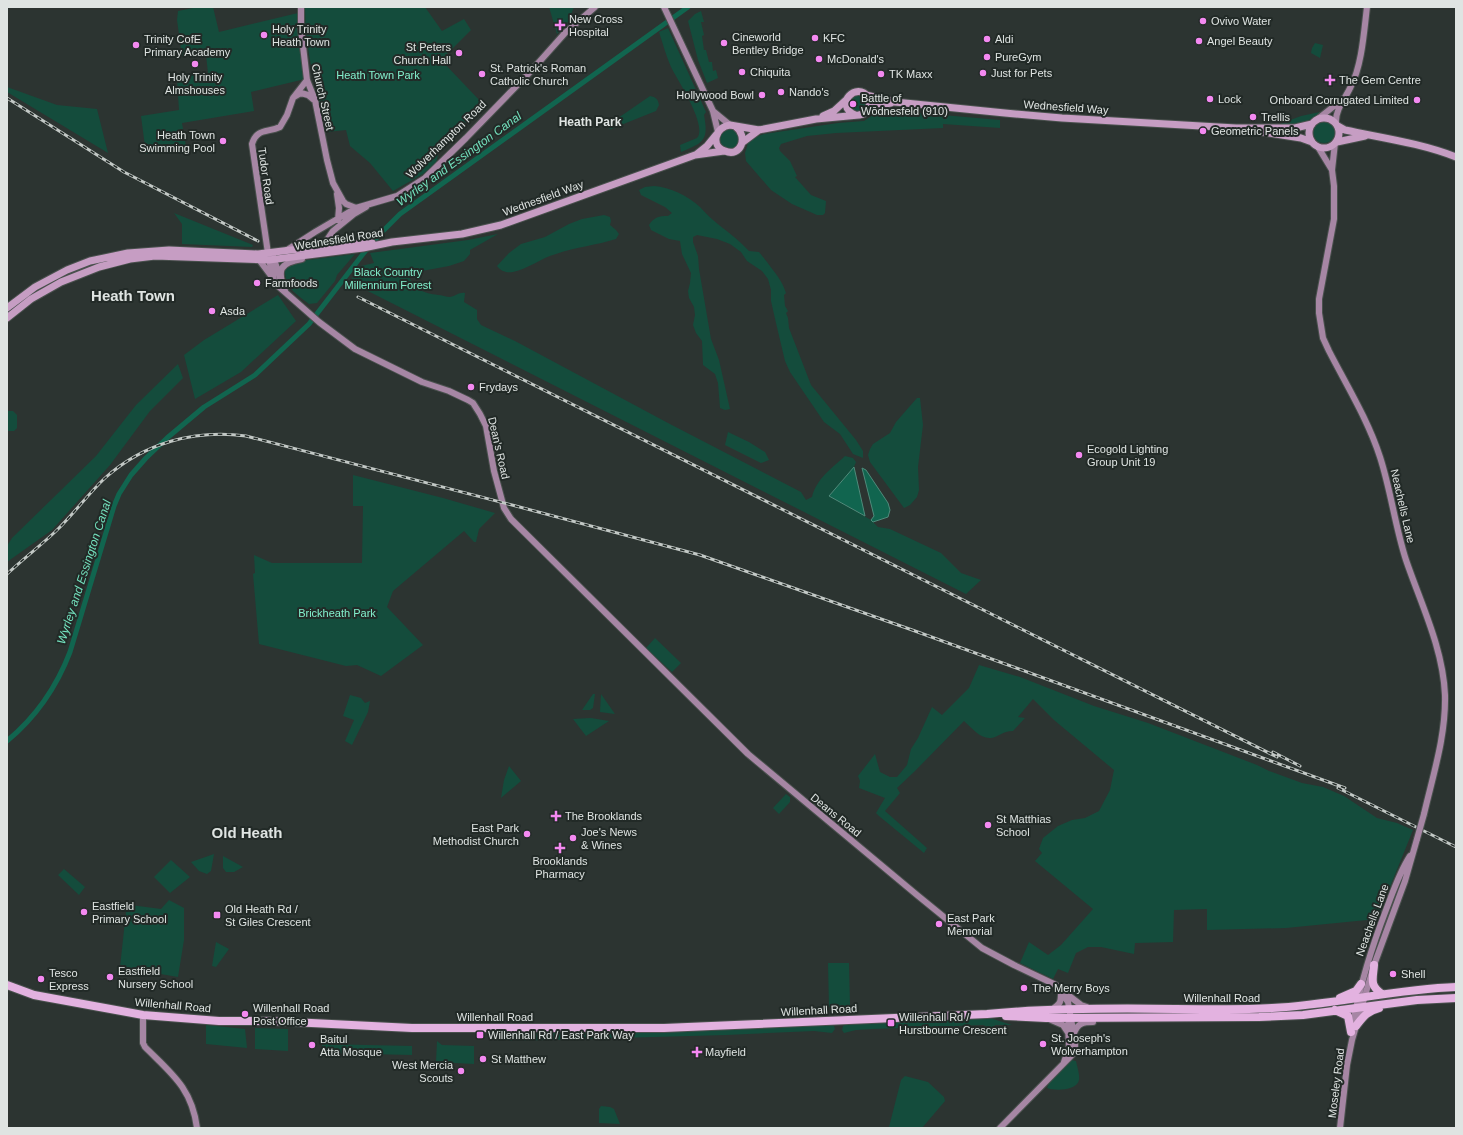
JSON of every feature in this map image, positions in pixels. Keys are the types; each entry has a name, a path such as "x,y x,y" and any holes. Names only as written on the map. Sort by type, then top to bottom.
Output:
{"highway":[{"path":"1374,965 1373,985 1382,994"},
{"path":"1309,1006 1348,995 1356,990 1361,984"},
{"name":"Willenhall Road","path":"7,985 34,995 144,1015 214,1020 412,1028 664,1028 987,1014 1017,1011 1047,1014 1070,1013 1124,1017 1259,1017 1304,1015 1417,1000 1456,998"},
{"name":"Willenhall Road","path":"1070,1013 1093,1009 1227,1010 1309,1006 1382,994 1456,987"},
{"path":"1353,1033 1366,1014 1371,1010 1407,1004 1417,1000"},
{"path":"1335,1010 1348,1016 1353,1033"}],"main road":[{"path":"759,130 743,142 737,150 731,152 724,151 718,145 716,140 717,133 723,127 733,126 759,130 816,119 863,114 868,110 869,100 866,95 860,92 853,92 834,111 816,119"},
{"name":"Wednesfield Way","path":"866,95 895,102 1020,115 1236,128 1295,128 1312,124"},
{"path":"846,100 847,109 850,113 855,115"},
{"name":"Wednesfield Way","path":"868,110 881,104 895,102"},
{"path":"1370,135 1336,142 1327,148 1315,144 1309,133 1312,124 1319,118 1329,118 1345,130 1402,141 1456,156"},
{"path":"1336,142 1340,131 1337,124"},
{"path":"733,126 742,133 743,142"},
{"name":"Wednesfield Way","path":"1236,128 1291,136 1315,144"},
{"name":"Wednesfield Way","path":"697,155 707,146 717,133"},
{"name":"Wednesfield Way","path":"392,242 462,234 501,225 697,155 724,151"},
{"name":"Wednesfield Road","path":"270,258 313,255 345,247 392,242"},
{"name":"Wolverhampton Road","path":"7,318 31,299 61,282 99,267 154,253 260,261 286,251 324,246"},
{"name":"Wednesfield Road","path":"324,246 345,247"},
{"name":"Wolverhampton Road","path":"7,308 35,287 73,268 108,256 128,253 194,250 258,254 270,258"}],"street":[{"name":"Church Street","path":"301,7 301,28 307,80 315,100 327,160 337,191 339,219 334,228"},
{"name":"Wolverhampton Road","path":"286,251 356,208 397,196 425,178 532,70 565,33 595,7"},
{"path":"1337,124 1337,112 1352,86 1358,66 1367,7"},
{"path":"666,10 713,111 717,133"},
{"name":"Tudor Road","path":"270,258 252,144 257,134 280,127 287,115 293,98 307,80"},
{"path":"293,98 301,93 308,95 315,100"},
{"path":"1319,118 1345,97"},
{"path":"713,111 733,126"},
{"name":"Neachells Lane","path":"1336,142 1332,170 1334,186 1334,219 1319,299 1321,329 1329,351 1369,429 1383,466 1400,541 1439,655 1445,703 1442,736 1417,839 1398,879 1369,955 1361,984 1362,998"},
{"name":"Neachells Lane","path":"1315,144 1332,170"},
{"name":"Church Street","path":"337,191 346,204 356,208"},
{"name":"Wolverhampton Road","path":"313,255 324,246 334,228 371,204"},
{"path":"315,232 334,228"},
{"path":"304,248 303,244 305,238"},
{"path":"282,284 280,274 282,266 313,255"},
{"path":"270,258 274,280"},
{"path":"270,258 286,292"},
{"path":"260,261 274,280 286,292"},
{"name":"Dean's Road","path":"286,292 318,322 355,349 422,382 449,391 474,404 486,426 494,470 506,512 511,519 603,611"},
{"name":"Deans Road","path":"603,611 748,754 982,948 1056,985 1081,1005 1093,1009"},
{"name":"Neachells Lane","path":"1362,998 1405,881 1412,851"},
{"path":"1398,879 1405,881"},
{"path":"1379,928 1387,931"},
{"path":"1000,1128 1072,1056 1075,1046 1071,1034 1070,1013 1068,1002 1061,990"},
{"path":"1061,990 1061,1001 1047,1014 1071,1034"},
{"name":"Moseley Road","path":"1340,1128 1347,1065 1362,998"},
{"path":"144,1015 144,1047 181,1084 193,1110 197,1128"},
{"path":"1071,1034 1080,1024 1124,1017"}],"green space":[{"path":"198,7 213,7 219,32 298,13 299,47 305,79 251,92 254,111 182,123 186,146 146,154 141,116 179,110 177,79 187,74 208,73 206,55 182,56 177,20 178,11"},
{"name":"Heath Town Park","path":"305,7 425,7 442,31 464,19 471,30 441,60 483,104 439,151 436,163 423,174 393,191 370,163 350,146 346,130 327,132 315,86 309,55 305,23"},
{"name":"New Cross Hospital","path":"549,7 574,7 568,22 557,34"},
{"path":"701,11 704,22 701,22 704,35 702,36 704,50 706,50 709,62 712,62 713,71 716,70 718,78 707,83 698,60 688,21 695,14"},
{"path":"668,28 706,112 704,115 706,130 703,140 695,146 681,152 680,145 697,138 699,124 691,103 671,67 659,32"},
{"path":"1315,43 1323,45 1320,58 1311,53"},
{"path":"7,87 57,105 97,109 108,153 7,92"},
{"path":"858,95 865,100 866,103 861,110 858,111 851,106 850,103 855,96"},
{"path":"650,96 658,101 659,105 656,111 611,129 608,128 608,125"},
{"path":"885,110 1000,120 1000,128 943,124 943,128 836,133 807,136 781,144 779,148 780,151 790,161 797,176 795,177 811,195 826,201 825,213 823,215 817,215 792,204 771,190 746,161 745,153 748,143 752,138 764,134 838,123 864,121 878,112"},
{"path":"1320,112 1312,119 1307,121 1280,126 1280,124 1301,116"},
{"path":"1324,121 1328,122 1334,128 1334,136 1328,142 1324,143 1320,142 1314,136 1313,132 1314,128 1320,122"},
{"path":"730,129 737,132 740,139 737,146 730,149 723,146 720,139 723,132"},
{"path":"654,186 672,190 690,199 749,251 759,252 767,262 778,277 786,293 784,295 785,306 788,311 786,313 789,328 811,385 856,440 863,451 863,458 853,454 840,434 824,422 790,372 785,361 776,323 768,279 762,271 747,261 741,252 730,244 717,239 697,235 693,237 693,242 698,256 711,339 719,360 730,409 725,410 720,408 718,383 715,374 703,365 702,341 696,333 693,325 695,315 694,307 689,298 688,291 691,273 682,254 680,241 669,239 651,230 649,225 653,220 662,216 668,216 672,213 665,207 641,195 639,190 645,187"},
{"path":"174,213 253,245 252,247 182,244 182,224"},
{"path":"604,215 610,217 610,225 619,234 616,239 556,254 513,272 504,271 497,266 509,253 521,244 545,237 582,219"},
{"name":"Black Country Millennium Forest","path":"498,234 470,250 470,254 464,261 449,266 411,273 409,276 411,281 417,288 428,293 450,297 465,293 464,302 477,310 477,319 481,325 515,341 801,492 806,500 812,497 817,484 825,474 845,456 853,458 856,462 854,467 829,496 871,520 878,527 890,529 941,553 961,573 981,580 966,594 358,286 351,288 347,285 361,266 374,263 370,253 468,240"},
{"path":"355,254 337,275 335,281 317,303 309,304 299,297 288,285 285,267 300,261"},
{"path":"278,295 296,321 241,372 195,399 184,355 204,340"},
{"path":"178,364 183,378 150,411 110,465 52,530 7,562 7,546 12,538 96,456 136,405"},
{"path":"917,398 920,398 923,425 918,467 919,490 917,497 910,505 904,508 870,462 868,455 873,444 890,433 896,422"},
{"path":"8,411 13,411 17,415 17,428 14,431 8,431"},
{"path":"728,432 765,452 769,460 761,463 725,445"},
{"name":"Brickheath Park","path":"353,475 495,513 479,529 476,542 474,542 464,531 393,591 387,607 423,645 381,676 357,665 346,666 259,644 253,574 255,573 254,555 272,563 362,563 363,506 353,506"},
{"path":"655,638 681,663 672,672 646,648"},
{"path":"979,665 1020,677 1094,706 1148,723 1302,783 1323,787 1344,796 1377,818 1397,823 1413,830 1377,919 1286,928 1207,930 1207,909 1174,910 1173,942 1135,943 1134,954 1101,947 1088,947 1076,953 1068,973 1058,969 1053,979 1020,963 1029,942 1048,955 1061,945 1093,909 1035,861 1042,853 1039,849 1043,838 1058,826 1072,820 1085,818 1099,811 1110,790 1114,770 1054,720 1033,699 1018,717 1025,718 1013,731 987,738 973,730 964,721 897,788 900,793 885,811 927,848 924,853 876,813 885,798 859,788 860,781 858,776 875,754 880,772 890,777 897,777 907,765 911,749 918,738 932,707 942,715 969,688"},
{"path":"593,694 595,694 593,708 590,710 582,710"},
{"path":"601,694 615,714 600,712"},
{"path":"350,695 361,698 365,703 370,701 368,712 352,745 345,741 354,720 343,716"},
{"path":"591,718 609,721 586,736 573,719"},
{"path":"509,766 521,781 501,798 504,780"},
{"path":"786,794 790,797 790,802 779,814 773,808"},
{"path":"214,854 211,871 207,874 199,871 191,862"},
{"path":"223,856 243,867 234,872 226,872 223,868"},
{"path":"171,860 190,877 170,893 154,877"},
{"path":"64,869 85,887 79,895 58,875"},
{"path":"169,900 184,908 184,940 178,977 120,967 126,912 123,904 161,909"},
{"path":"216,942 229,949 216,967 212,966"},
{"path":"828,963 849,963 850,1006 829,1007"},
{"path":"990,1018 1012,1025 995,1025 993,1029 983,1025 873,1029 856,1030 844,1033 842,1030 843,1026 847,1024"},
{"path":"830,1024 834,1026 835,1029 832,1033 814,1031 509,1041 507,1038 509,1034 721,1030"},
{"path":"206,1025 245,1029 247,1048 206,1044"},
{"path":"255,1028 288,1029 288,1051 255,1049"},
{"path":"437,1041 442,1045 474,1046 474,1064 436,1062"},
{"path":"322,1044 412,1046 412,1055 322,1053"},
{"path":"1071,1060 1076,1061 1079,1076 1077,1084 1065,1089 1055,1090 1047,1088 1049,1083"},
{"path":"905,1076 928,1082 944,1097 945,1101 922,1128 889,1127 901,1080"},
{"path":"601,1106 614,1109 620,1124 599,1123 599,1109"}],"shaded area":[{"path":"854,467 865,516 829,496"},
{"path":"862,468 866,470 888,503 890,510 888,517 873,522 871,520 874,516"}],"waterway":[{"name":"Wyrley and Essington Canal","path":"7,741 18,732 36,711 52,689 65,665 114,506 119,494 131,475 146,458 204,407 255,375 309,324 363,254 400,214 688,7"}],"railway":[{"path":"7,98 124,172 258,241"},
{"path":"358,297 1277,757"},
{"path":"7,574 55,532 105,478 136,456 153,447 189,437 227,434 246,436 700,555 915,631 1345,788"},
{"path":"1273,752 1300,766"},
{"path":"1338,788 1456,847"}],"place":[{"name":"Ovivo Water","path":"1203,21"},
{"name":"New Cross Hospital","path":"560,25"},
{"name":"Holy Trinity Heath Town","path":"264,35"},
{"name":"KFC","path":"815,38"},
{"name":"Aldi","path":"987,39"},
{"name":"Angel Beauty","path":"1199,41"},
{"name":"Cineworld Bentley Bridge","path":"724,43"},
{"name":"Trinity CofE Primary Academy","path":"136,45"},
{"name":"St Peters Church Hall","path":"459,53"},
{"name":"PureGym","path":"987,57"},
{"name":"McDonald's","path":"819,59"},
{"name":"Holy Trinity Almshouses","path":"195,64"},
{"name":"Chiquita","path":"742,72"},
{"name":"Just for Pets","path":"983,73"},
{"name":"St. Patrick's Roman Catholic Church","path":"482,74"},
{"name":"TK Maxx","path":"881,74"},
{"name":"The Gem Centre","path":"1330,80"},
{"name":"Nando's","path":"781,92"},
{"name":"Hollywood Bowl","path":"762,95"},
{"name":"Lock","path":"1210,99"},
{"name":"Onboard Corrugated Limited","path":"1417,100"},
{"name":"Battle of Wōdnesfeld (910)","path":"853,104"},
{"name":"Trellis","path":"1253,117"},
{"name":"Geometric Panels","path":"1203,131"},
{"name":"Heath Town Swimming Pool","path":"223,141"},
{"name":"Farmfoods","path":"257,283"},
{"name":"Asda","path":"212,311"},
{"name":"Frydays","path":"471,387"},
{"name":"Ecogold Lighting Group Unit 19","path":"1079,455"},
{"name":"The Brooklands","path":"556,816"},
{"name":"St Matthias School","path":"988,825"},
{"name":"East Park Methodist Church","path":"527,834"},
{"name":"Joe's News & Wines","path":"573,838"},
{"name":"Brooklands Pharmacy","path":"560,848"},
{"name":"Eastfield Primary School","path":"84,912"},
{"name":"Old Heath Rd / St Giles Crescent","path":"217,915"},
{"name":"East Park Memorial","path":"939,924"},
{"name":"Shell","path":"1393,974"},
{"name":"Eastfield Nursery School","path":"110,977"},
{"name":"Tesco Express","path":"41,979"},
{"name":"The Merry Boys","path":"1024,988"},
{"name":"Willenhall Road Post Office","path":"245,1014"},
{"name":"Willenhall Rd / Hurstbourne Crescent","path":"891,1023"},
{"name":"Willenhall Rd / East Park Way","path":"480,1035"},
{"name":"St. Joseph's Wolverhampton","path":"1043,1044"},
{"name":"Baitul Atta Mosque","path":"312,1045"},
{"name":"Mayfield","path":"697,1052"},
{"name":"St Matthew","path":"483,1059"},
{"name":"West Mercia Scouts","path":"461,1071"}],"district":[{"name":"Heath Park","path":"590,122"},
{"name":"Heath Town","path":"133,295"},
{"name":"Old Heath","path":"247,832"}]}
